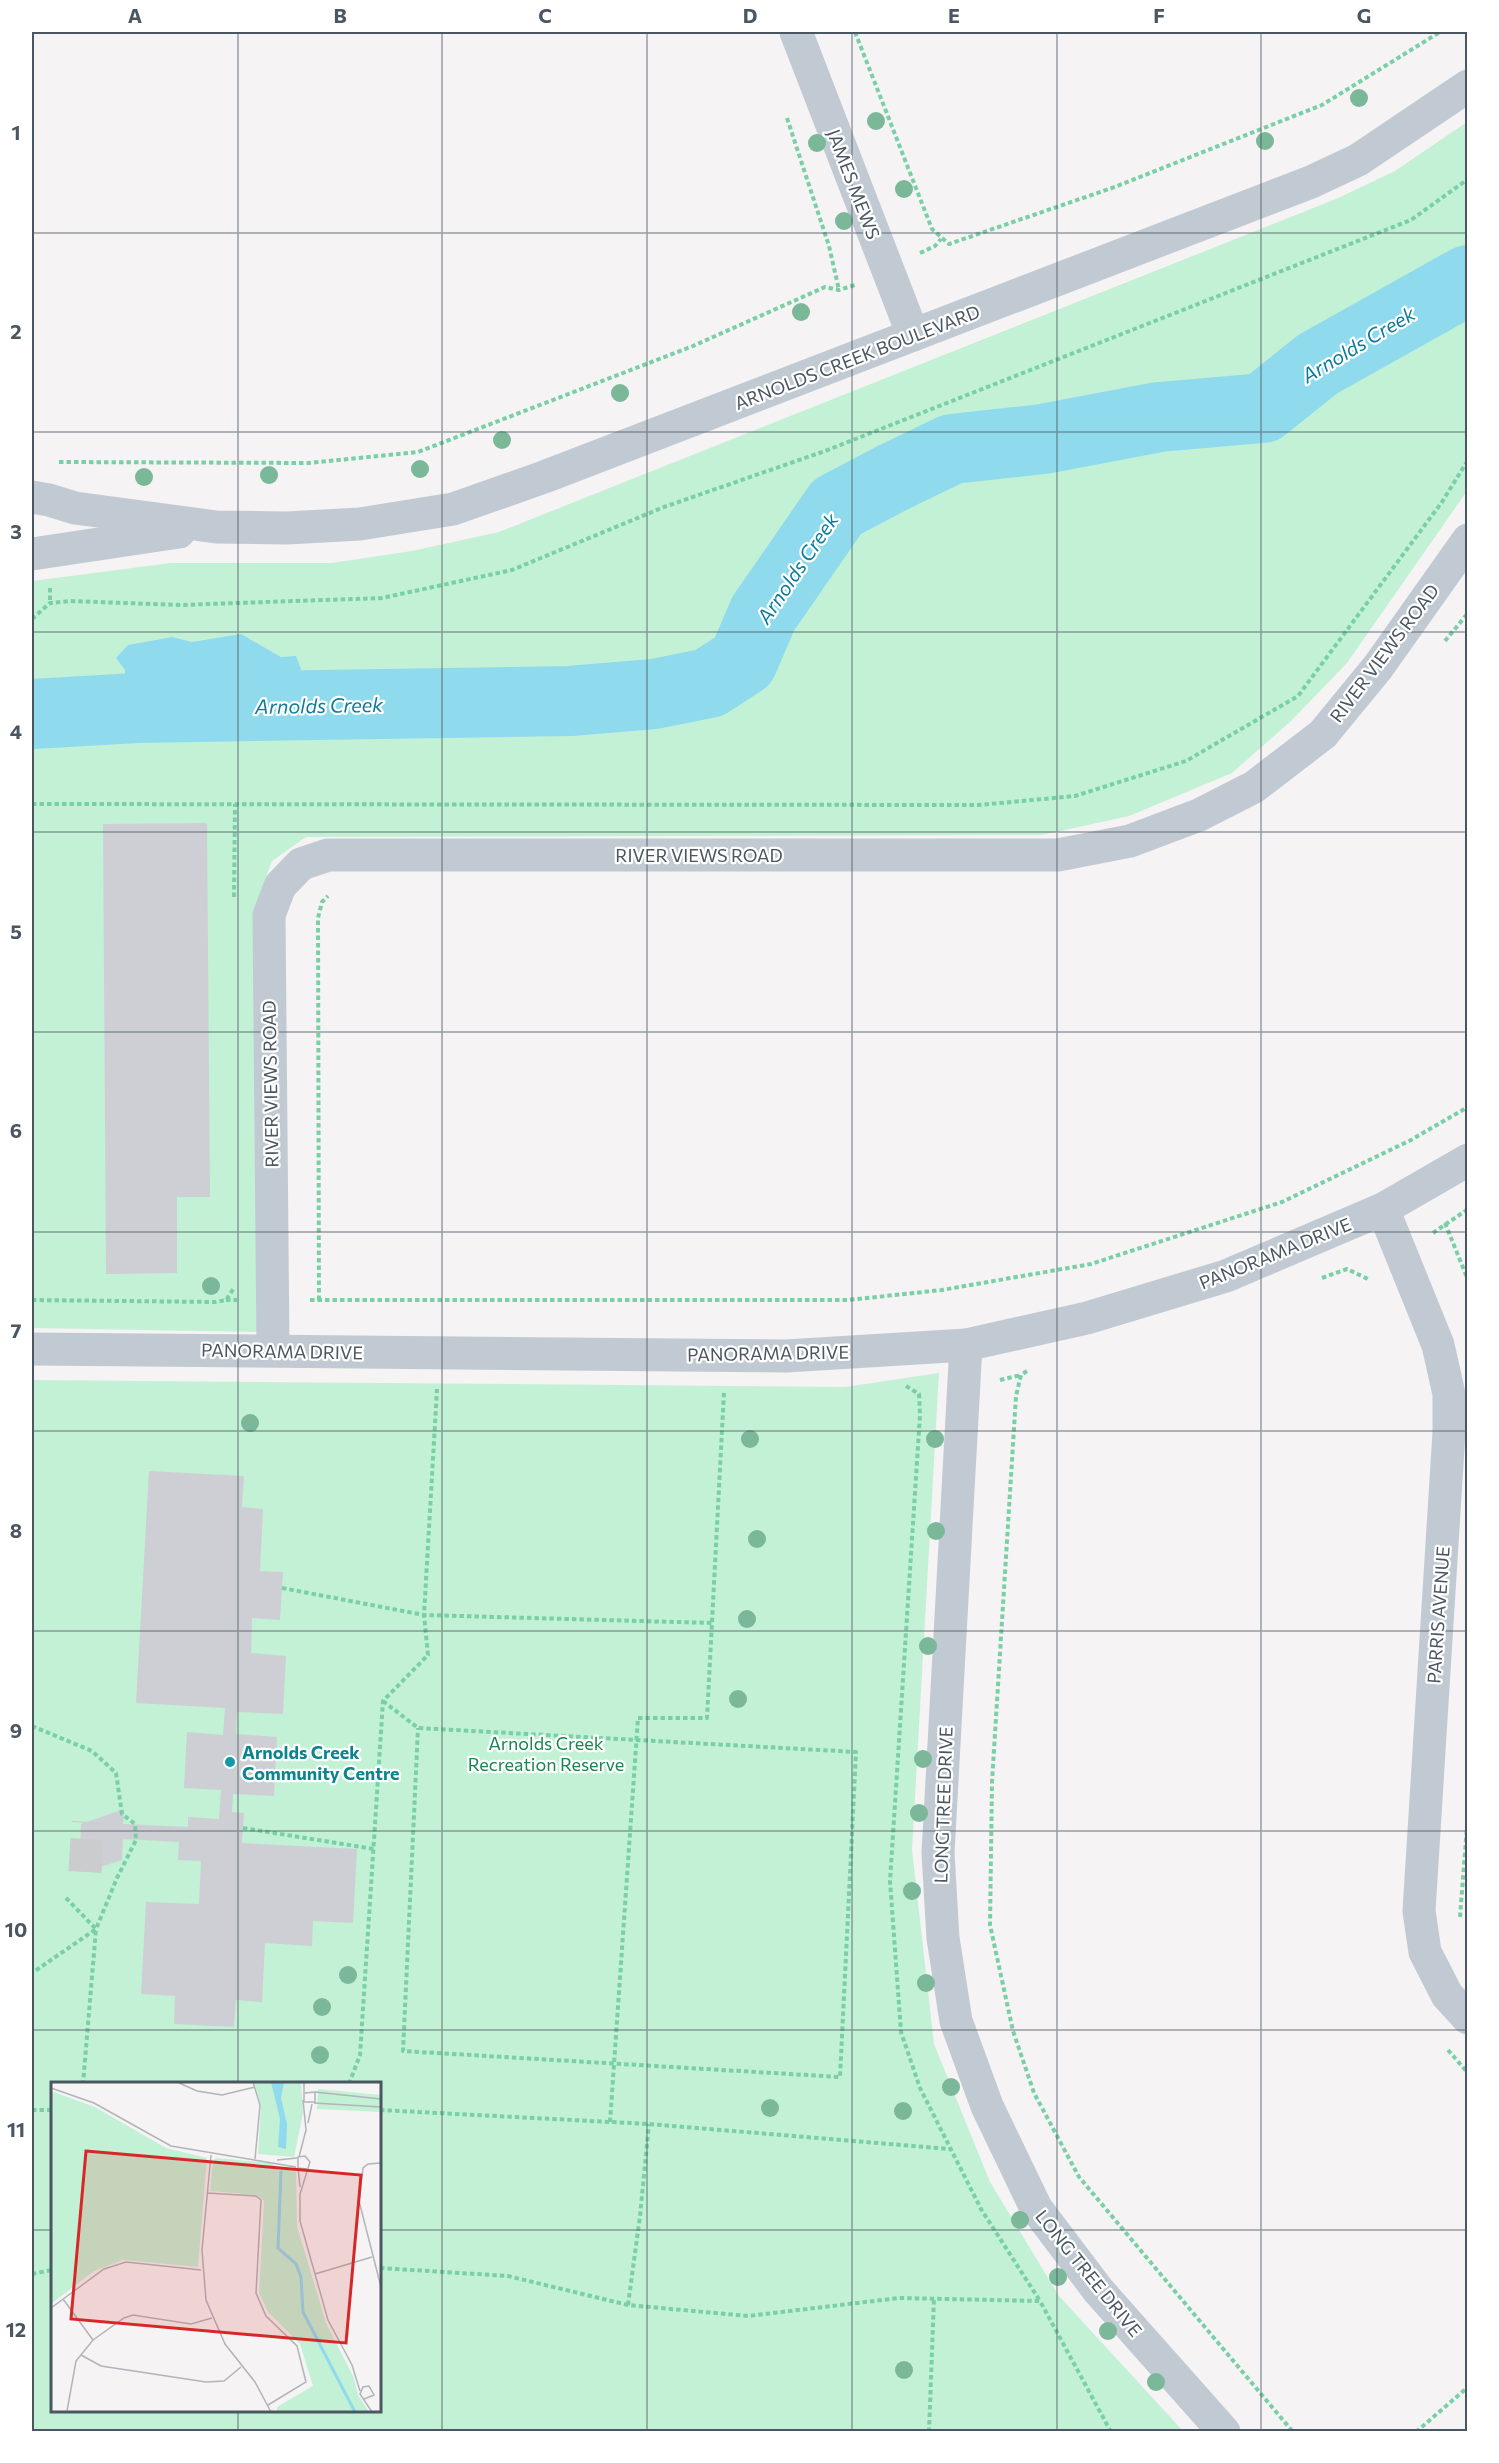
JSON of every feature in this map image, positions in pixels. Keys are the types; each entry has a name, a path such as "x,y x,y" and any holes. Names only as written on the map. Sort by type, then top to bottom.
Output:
{"street":[{"name":"JAMES MEWS","path":"796,32 913,335"},
{"name":"ARNOLDS CREEK BOULEVARD","path":"32,497 75,508 216,527 287,528 360,524 453,509 544,477 1311,182 1358,160 1467,86"},
{"name":"ARNOLDS CREEK BOULEVARD","path":"32,554 216,527"},
{"name":"RIVER VIEWS ROAD","path":"273,1350 269,915 280,886 301,864 328,855 1058,855 1130,841 1199,815 1254,787 1323,734 1378,667 1467,540"},
{"name":"PANORAMA DRIVE","path":"32,1349 786,1356 966,1345 1087,1318 1226,1276 1383,1209 1467,1160"},
{"name":"PARRIS AVENUE","path":"1383,1209 1438,1345 1449,1394 1449,1432 1419,1911 1425,1952 1448,1995 1467,2018"},
{"name":"LONG TREE DRIVE","path":"966,1345 938,1853 944,1938 956,2021 987,2106 1036,2208 1098,2290 1224,2432"}],"path":[{"path":"855,32 932,230 949,244 1090,195 1322,105 1440,32"},
{"path":"784,111 829,246 839,290"},
{"path":"32,619 50,603 70,601 180,605 382,598 512,570 664,507 825,452 1411,220 1467,179"},
{"path":"50,462 308,463 418,452 693,346 825,287 839,290 872,280 886,266 934,246 941,239"},
{"path":"32,804 979,805 1075,796 1186,761 1298,696 1442,502 1467,460"},
{"path":"1440,648 1467,613"},
{"path":"234,899 235,804"},
{"path":"329,895 322,902 318,918 319,1300 848,1300 942,1290 1091,1264 1282,1202 1411,1140 1467,1107"},
{"path":"1467,1209 1445,1223 1467,1280"},
{"path":"1316,1281 1347,1269 1369,1278 1375,1285"},
{"path":"32,1300 215,1302 226,1300 234,1290 234,1278"},
{"path":"350,2082 360,2055 383,1701 428,1655 424,1615 439,1352"},
{"path":"609,2122 638,1718 707,1718 726,1355"},
{"path":"1029,1369 1021,1376 1016,1396 992,1782 990,1925 1013,2031 1034,2093 1078,2177 1293,2432"},
{"path":"903,1384 920,1394 920,1414 890,1881 901,2032 920,2088 981,2209 1040,2301 1111,2432"},
{"path":"425,1390 448,1390"},
{"path":"282,1588 424,1615 713,1623"},
{"path":"383,1701 418,1728 856,1752 840,2077 403,2051 418,1728"},
{"path":"32,1726 92,1751 116,1773 122,1814 135,1824 136,1840 96,1929 83,2082"},
{"path":"1460,1925 1467,1814"},
{"path":"243,1828 374,1849"},
{"path":"66,1898 96,1929"},
{"path":"32,1973 96,1929"},
{"path":"1446,2048 1467,2073"},
{"path":"32,2110 51,2110"},
{"path":"381,2110 649,2124 950,2149"},
{"path":"627,2305 640,2216 649,2124"},
{"path":"381,2268 508,2276 627,2305 748,2316 899,2298 1040,2301"},
{"path":"32,2274 51,2270"},
{"path":"929,2432 934,2298"},
{"path":"1416,2432 1467,2386"}],"green space":[{"path":"1467,122 1467,491 1347,663 1291,721 1232,773 1129,816 1042,835 306,837 272,861 255,906 257,1332 32,1328 32,581 171,563 332,563 412,551 499,532 1336,199 1395,171"},
{"name":"Arnolds Creek Recreation Reserve","path":"939,1373 912,1850 934,2044 990,2182 1059,2296 1183,2431 32,2432 32,1380 845,1387"}],"water":[{"path":"241,634 281,657 296,656 301,669 289,683 298,687 292,705 259,717 229,716 170,720 125,701 125,670 116,658 128,645 172,637 192,642"}],"building":[{"path":"207,823 210,1197 177,1197 177,1273 106,1274 103,824"},
{"name":"Arnolds Creek Community Centre","path":"149,1471 244,1476 242,1507 263,1509 260,1571 283,1572 280,1620 252,1618 251,1653 286,1656 283,1714 237,1712 236,1734 277,1737 274,1796 233,1794 232,1812 244,1813 242,1843 357,1849 353,1923 313,1921 312,1946 265,1943 262,2002 236,2000 234,2027 174,2024 175,1996 141,1994 146,1902 199,1904 201,1861 178,1860 179,1842 123,1839 122,1860 85,1872 80,1857 81,1824 124,1809 123,1824 188,1827 188,1817 219,1819 221,1790 184,1788 187,1732 223,1735 225,1708 136,1703"}],"waterway":[{"name":"Arnolds Creek","path":"32,714 137,708 570,701 654,694 709,683 743,661 763,614 837,507 952,449 1043,439 1159,417 1263,408 1318,364 1468,280"}],"tunnel":[{"path":"85,1872 88,1822"}],"place":[{"name":"Arnolds Creek Community Centre","path":"230,1762"}]}
